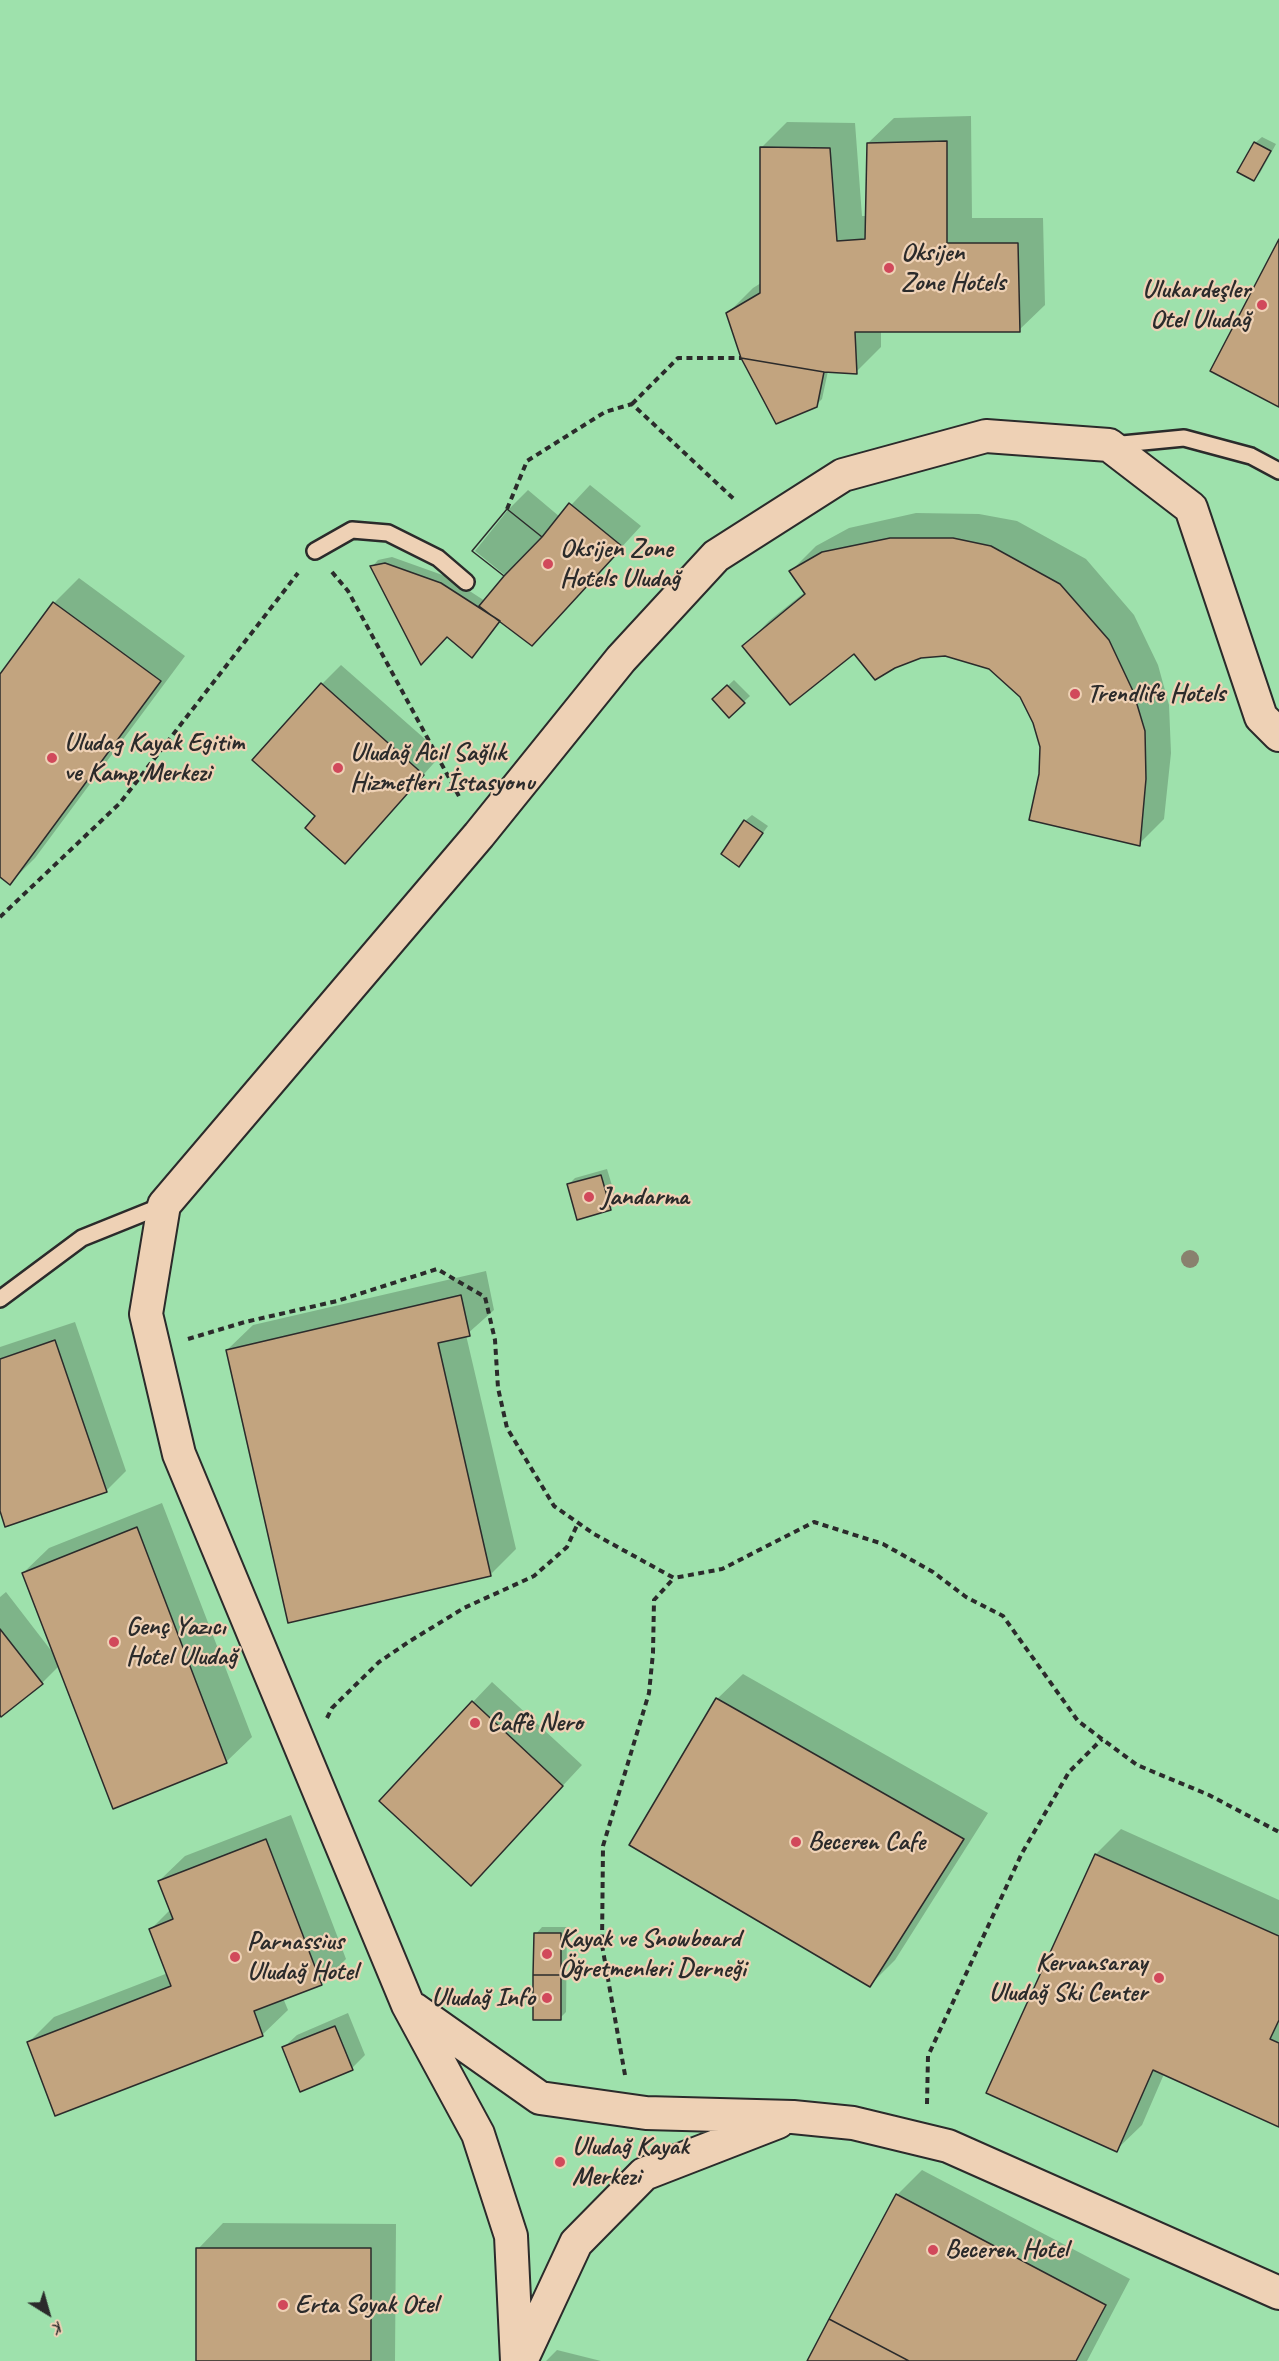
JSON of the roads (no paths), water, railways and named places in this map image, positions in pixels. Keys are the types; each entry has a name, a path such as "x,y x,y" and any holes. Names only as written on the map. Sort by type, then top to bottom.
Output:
{"street":[{"path":"519,2361 511,2236 478,2133 408,2005 179,1454 146,1314 164,1206 479,835 628,651 716,556 843,475 986,436 1109,446 1191,508 1261,717 1279,735"},
{"path":"408,2005 540,2098 632,2111 793,2117 853,2122 948,2146 1279,2293"},
{"path":"519,2361 576,2243 644,2174 793,2117"}],"lane":[{"path":"1109,446 1184,438 1251,456 1279,471"},
{"path":"315,551 352,530 388,533 438,558 466,582"},
{"path":"0,1299 82,1238 164,1206"}],"place":[{"name":"Oksijen Zone Hotels","path":"889,268"},
{"name":"Ulukardeşler Otel Uludağ","path":"1262,305"},
{"name":"Oksijen Zone Hotels Uludağ","path":"548,564"},
{"name":"Trendlife Hotels","path":"1075,694"},
{"name":"Uludag Kayak Egitim ve Kamp Merkezi","path":"52,758"},
{"name":"Uludağ Acil Sağlık Hizmetleri İstasyonu","path":"338,768"},
{"name":"Jandarma","path":"589,1197"},
{"name":"Genç Yazıcı Hotel Uludağ","path":"114,1642"},
{"name":"Caffè Nero","path":"475,1723"},
{"name":"Beceren Cafe","path":"796,1842"},
{"name":"Kayak ve Snowboard Öğretmenleri Derneği","path":"547,1954"},
{"name":"Parnassius Uludağ Hotel","path":"235,1957"},
{"name":"Kervansaray Uludağ Ski Center","path":"1159,1978"},
{"name":"Uludağ Info","path":"547,1998"},
{"name":"Uludağ Kayak Merkezi","path":"560,2162"},
{"name":"Beceren Hotel","path":"933,2250"},
{"name":"Erta Soyak Otel","path":"283,2305"}]}
